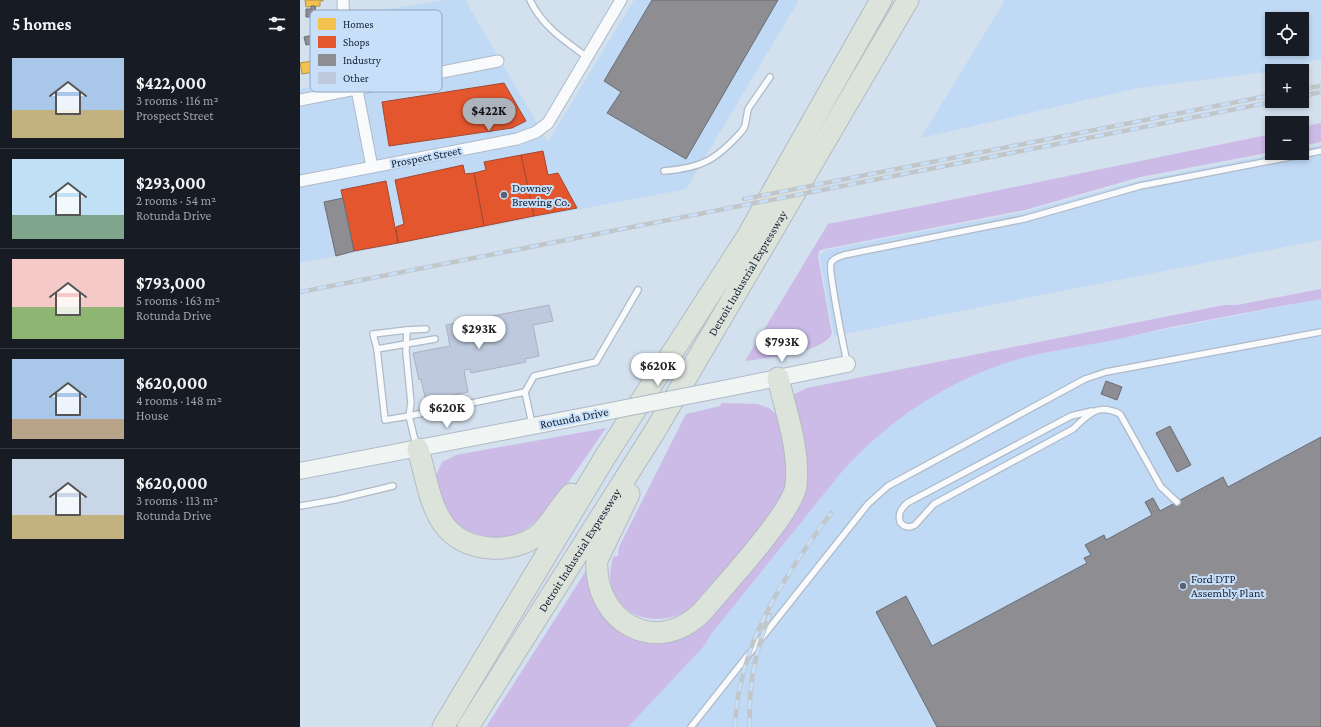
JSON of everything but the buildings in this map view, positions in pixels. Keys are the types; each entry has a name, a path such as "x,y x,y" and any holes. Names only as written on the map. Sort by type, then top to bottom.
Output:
{"highway":[{"name":"Detroit Industrial Expressway","path":"443,727 605,457 747,236 881,0"},
{"name":"Detroit Industrial Expressway","path":"468,727 655,431 908,0"},
{"path":"655,431 627,499 597,560 596,571 600,591 613,613 636,629 664,633 677,630 690,623 702,612 781,516 788,504 795,487 796,459 778,378"},
{"path":"418,449 430,497 439,520 464,541 485,547 499,548 517,545 538,535 565,500 605,457"}],"main road":[{"name":"Rotunda Drive","path":"300,471 847,364"}],"street":[{"path":"343,0 343,10"},
{"name":"Prospect Street","path":"300,181 517,139 536,132 548,123 621,0"},
{"path":"442,72 498,61"},
{"path":"300,100 341,92"},
{"path":"357,92 372,167"}],"lane":[{"path":"530,0 535,10 553,32 587,57"},
{"path":"664,171 696,167 718,155 742,131 745,126 748,109 770,77"},
{"path":"847,364 839,313 830,271 830,264 834,259 844,255 1024,219 1140,186 1321,151"},
{"path":"532,426 525,392 534,376 596,362 638,290"},
{"path":"426,329 373,334 377,349 385,420 525,392"},
{"path":"407,330 406,344 412,403 409,416 418,449"},
{"path":"691,727 868,504 888,486 1085,379 1106,372 1321,332"},
{"path":"377,349 435,339"},
{"path":"1092,411 1074,429 934,504 915,525 910,527 904,526 900,522 900,509 907,503 1071,416 1092,411 1112,410 1120,414 1161,487 1177,502"},
{"path":"300,506 335,500 393,486"}],"shaded area":[{"path":"445,0 465,0 548,142 634,0 799,0 686,189 300,263 300,89 310,87 310,92 442,92 442,10 382,10"},
{"path":"1005,0 1321,0 1321,59 1300,64 1265,64 1265,72 1138,88 921,138"},
{"path":"1321,123 1321,142 1309,145 1309,126"},
{"path":"1265,135 1265,153 1140,177 1025,210 819,251 818,257 832,334 817,346 806,350 793,354 745,361 828,224"},
{"path":"1321,145 1321,240 834,336 820,259 820,255 827,250 1025,212 1138,181 1265,156 1265,160 1309,160 1309,148"},
{"path":"1321,289 1321,299 1051,351 1003,364 953,385 906,414 884,431 844,469 711,634 704,646 628,727 486,727 591,563 593,588 660,640 788,523 792,395 807,388 1224,305 1237,305"},
{"path":"1321,299 1321,727 542,727 668,684 798,401"},
{"path":"722,403 757,404 769,408 776,414 781,425 788,474 784,498 707,596 704,594 689,609 675,616 653,619 641,617 622,606 615,597 610,578 613,557 618,556 619,547 686,414 720,406"},
{"path":"606,428 565,487 552,503 540,517 527,528 516,534 498,537 480,535 460,526 449,513 442,497 436,476 442,462 456,455"}],"railway":[{"path":"1309,88 1321,86"},
{"path":"1309,95 1321,92"},
{"path":"744,199 1265,96"},
{"path":"300,292 1265,103"},
{"path":"735,727 738,697 745,668 754,640 766,613 797,561 831,513"},
{"path":"750,727 751,684 760,642 770,615"}],"place":[{"name":"Downey Brewing Co.","path":"504,195"},
{"name":"Ford DTP Assembly Plant","path":"1183,586"}]}
